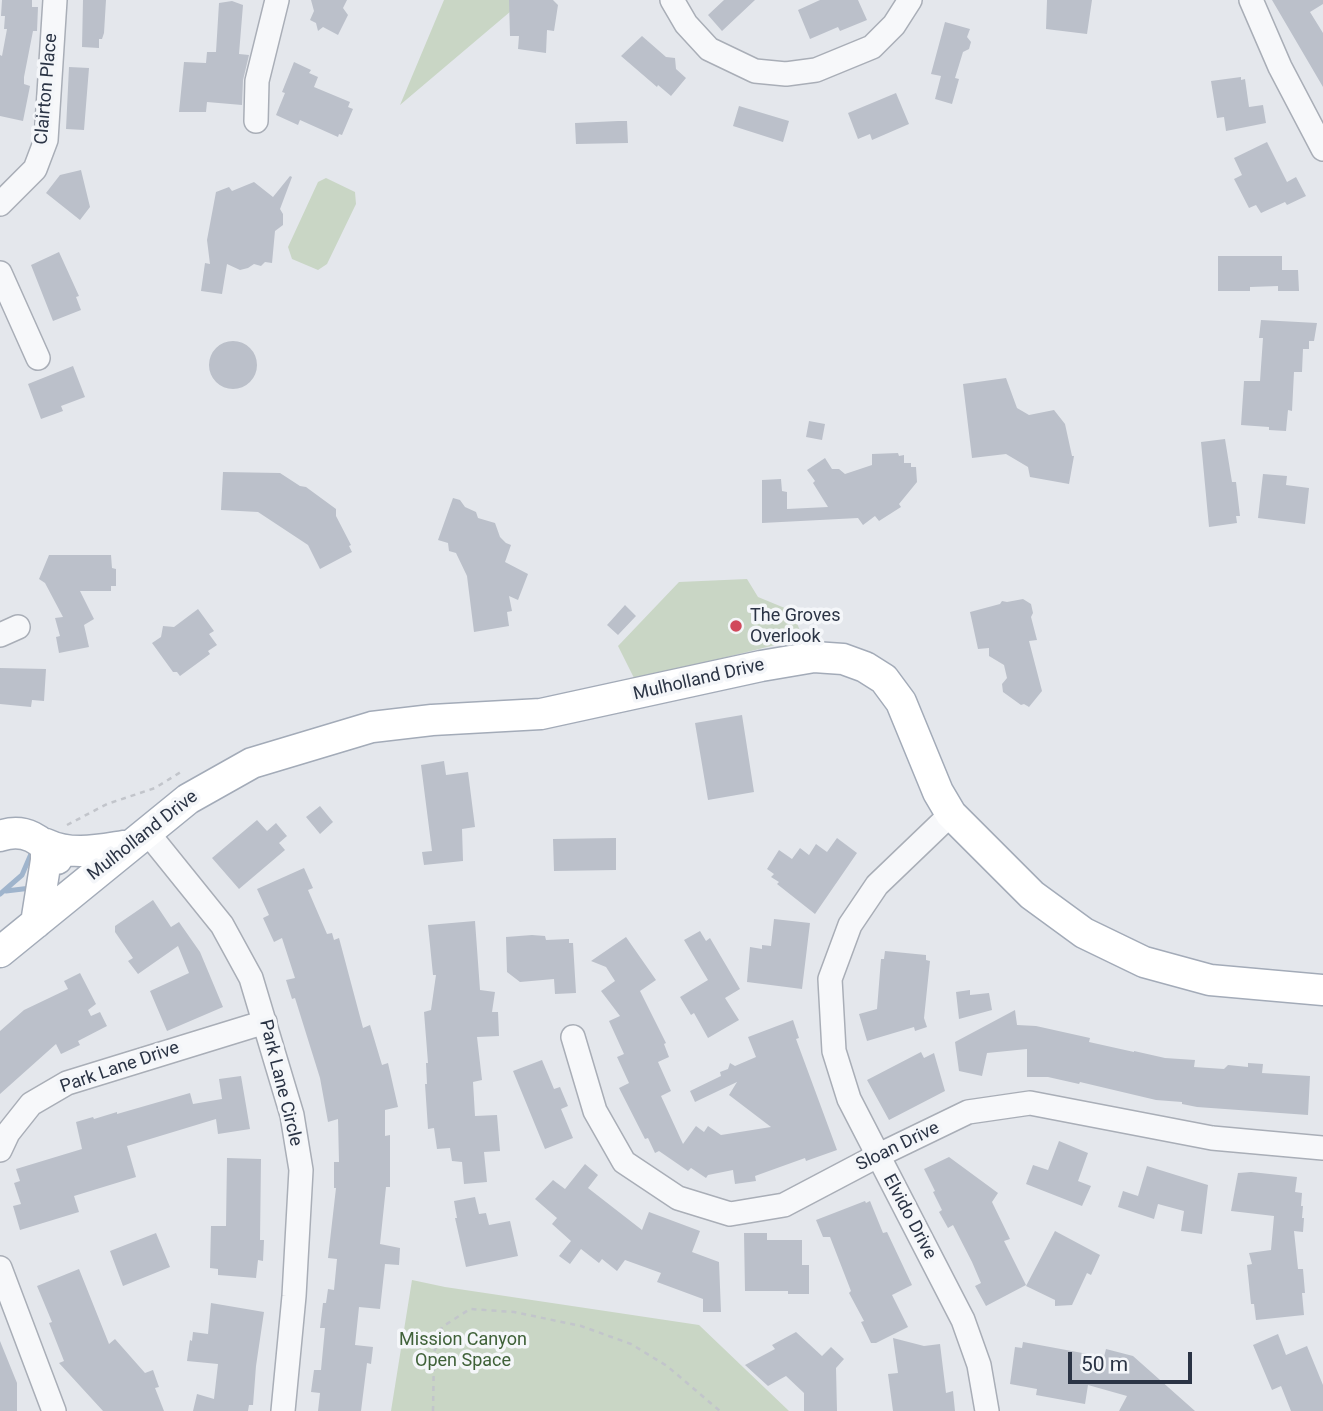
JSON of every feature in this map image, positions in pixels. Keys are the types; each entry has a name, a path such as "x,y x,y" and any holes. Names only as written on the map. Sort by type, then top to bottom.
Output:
{"main road":[{"name":"Mulholland Drive","path":"0,951 188,799 253,763 372,727 432,720 541,714 814,657 843,659 865,667 884,679 901,702 938,793 951,814 1032,895 1084,933 1144,962 1210,980 1323,989"},
{"path":"0,836 24,833 57,849 71,852 139,839"},
{"path":"44,843 78,887"},
{"path":"36,923 46,860 44,843"}],"street":[{"name":"Clairton Place","path":"0,204 35,169 46,140 55,0"},
{"path":"256,121 258,73 277,0"},
{"path":"672,0 686,24 709,49 755,71 786,74 816,70 872,47 894,25 910,0"},
{"path":"1251,0 1280,67 1323,149"},
{"path":"0,273 38,358"},
{"name":"Elvido Drive","path":"951,814 877,885 850,925 830,979 834,1051 849,1099 962,1320 979,1365 987,1411"},
{"name":"Park Lane Circle","path":"139,839 222,925 251,978 292,1115 301,1170 294,1296 283,1411"},
{"name":"Park Lane Drive","path":"0,1150 8,1133 30,1104 67,1083 265,1022"},
{"name":"Sloan Drive","path":"573,1037 594,1111 624,1162 678,1198 730,1214 784,1205 968,1112 1030,1103 1212,1138 1323,1148"},
{"path":"0,1268 54,1411"}],"path":[{"path":"44,843 91,811 155,788 184,770"},
{"path":"433,1411 434,1353 442,1327 470,1309 514,1312 581,1326 631,1345 667,1366 720,1411"}],"green space":[{"path":"444,0 524,0 400,105"},
{"path":"326,178 355,192 356,204 327,264 318,270 292,259 288,247 318,182"},
{"path":"747,579 758,597 792,611 803,638 635,680 618,646 679,582"},
{"name":"Mission Canyon Open Space","path":"412,1280 699,1325 789,1411 391,1411"}],"building":[{"path":"2,0 32,0 32,7 38,7 37,31 33,31 24,77 24,84 30,86 23,121 0,116 0,55 2,56 7,29 4,29 5,16 1,16"},
{"path":"83,0 106,0 104,33 102,39 99,39 99,48 82,47"},
{"path":"311,0 347,0 343,8 348,15 338,35 323,27 318,31 316,23 310,20 314,11"},
{"path":"509,0 553,0 558,5 554,31 547,30 546,53 518,49 519,36 510,36"},
{"path":"724,0 755,0 722,31 708,15"},
{"path":"820,0 858,0 867,20 840,31 838,27 810,39 798,10"},
{"path":"1047,0 1092,0 1087,34 1046,29"},
{"path":"1272,0 1323,0 1323,4 1310,12 1323,33 1323,87"},
{"path":"232,1 243,5 239,54 249,55 243,80 242,105 207,102 206,112 179,112 184,62 206,63 207,52 216,52 219,3"},
{"path":"945,22 970,29 967,37 971,42 969,49 963,52 955,78 959,79 952,104 935,99 941,76 931,74"},
{"path":"642,36 666,57 675,58 676,69 686,78 671,96 621,56"},
{"path":"294,62 311,70 309,73 318,77 314,87 350,102 348,107 353,109 342,135 339,134 338,137 300,120 298,125 276,115"},
{"path":"69,67 89,68 84,130 66,129"},
{"path":"1241,77 1241,80 1245,79 1249,107 1263,105 1266,123 1226,131 1224,117 1217,118 1211,81"},
{"path":"896,93 909,124 872,140 870,134 858,139 848,113"},
{"path":"739,106 789,121 783,142 733,126"},
{"path":"627,121 628,143 576,144 575,123"},
{"path":"1267,142 1287,182 1296,177 1306,196 1261,213 1256,205 1249,208 1234,179 1242,175 1234,158"},
{"path":"81,170 90,207 80,220 46,193 60,175"},
{"path":"290,176 292,177 280,209 283,225 275,231 272,263 265,262 261,266 254,264 240,270 227,264 222,294 201,291 205,263 210,264 207,240 216,192 229,187 232,191 254,182 273,197"},
{"path":"59,252 79,296 76,297 81,310 53,321 31,265"},
{"path":"1218,256 1282,256 1282,270 1298,270 1299,291 1278,291 1278,286 1250,287 1250,291 1218,291"},
{"path":"1261,320 1317,323 1314,341 1309,341 1309,349 1303,349 1302,372 1294,372 1292,411 1288,410 1286,431 1241,425 1244,381 1260,381 1263,338 1259,338"},
{"path":"233,341 250,348 257,365 250,382 233,389 216,382 209,365 216,348"},
{"path":"73,366 85,397 61,406 63,411 41,419 28,384"},
{"path":"1006,378 1017,408 1029,415 1054,410 1065,424 1074,456 1069,484 1030,477 1028,467 1006,454 972,458 963,384"},
{"path":"809,421 825,424 822,440 806,437"},
{"path":"1225,439 1232,482 1236,482 1240,516 1236,516 1237,523 1209,527 1201,442"},
{"path":"898,453 899,456 904,455 904,463 911,463 911,467 916,467 917,482 899,504 901,507 879,521 875,516 863,525 858,518 762,523 762,480 781,479 782,491 787,492 787,509 828,507 807,470 825,458 832,469 839,469 845,474 872,465 872,454"},
{"path":"223,472 280,473 306,487 336,509 336,516 352,552 320,569 308,545 258,512 221,510"},
{"path":"1263,474 1287,476 1286,485 1309,488 1305,524 1258,518"},
{"path":"453,498 476,512 478,518 495,523 500,537 511,545 505,562 528,574 518,600 509,596 512,611 507,612 509,626 474,632 467,576 456,553 449,551 448,543 438,540"},
{"path":"49,555 111,555 112,568 116,569 116,586 111,586 111,591 80,591 94,619 84,625 89,647 59,653 56,637 60,636 55,618 63,617 45,583 39,579"},
{"path":"1023,599 1031,604 1033,613 1031,617 1037,640 1029,641 1042,691 1029,707 1021,705 1003,692 1002,684 1007,678 1004,665 989,656 989,648 978,649 970,612 1000,604 1002,601"},
{"path":"625,605 636,616 618,635 607,625"},
{"path":"198,609 214,631 209,634 217,645 208,651 210,654 180,676 173,672 152,643 161,637 163,626 174,627"},
{"path":"0,668 46,669 44,701 32,700 31,707 0,704"},
{"path":"742,715 754,792 708,800 695,723"},
{"path":"444,761 446,775 468,772 475,827 462,829 463,861 424,865 422,852 432,851 421,765"},
{"path":"320,806 333,822 320,834 306,817"},
{"path":"257,820 267,831 276,823 287,836 279,843 285,850 239,889 212,858"},
{"path":"616,838 616,870 554,871 553,839"},
{"path":"837,838 857,853 815,914 777,884 779,882 771,877 774,874 767,869 779,850 792,859 800,848 809,855 816,844 827,852"},
{"path":"304,868 313,888 308,890 327,934 332,933 334,940 339,938 363,1028 370,1025 382,1065 388,1063 398,1107 385,1110 385,1136 390,1135 390,1187 386,1187 380,1244 400,1248 399,1265 385,1264 380,1309 359,1307 355,1345 373,1347 371,1364 367,1363 361,1411 318,1411 320,1393 311,1392 314,1370 321,1370 325,1328 320,1328 323,1303 326,1303 328,1289 334,1290 337,1259 328,1258 336,1188 334,1162 339,1162 338,1119 328,1122 320,1078 295,998 292,999 286,980 295,978 282,938 274,942 263,918 269,915 257,889"},
{"path":"153,900 171,927 179,922 200,952 223,1007 167,1031 150,991 189,973 178,946 138,974 128,961 133,958 115,932 115,926"},
{"path":"774,919 810,923 802,989 747,982 750,947 762,949 762,945 771,946"},
{"path":"475,921 480,990 495,992 492,1012 498,1012 499,1036 477,1037 482,1080 473,1082 475,1116 497,1115 500,1151 484,1152 487,1182 464,1184 462,1162 452,1161 450,1148 437,1149 434,1128 428,1129 425,1084 428,1063 424,1012 431,1010 436,975 433,975 428,925"},
{"path":"700,931 706,941 710,938 740,989 725,998 739,1020 708,1038 694,1013 691,1015 680,997 708,980 684,940"},
{"path":"545,936 546,940 569,939 569,943 573,943 576,993 555,994 554,979 520,982 507,972 506,937"},
{"path":"626,937 656,980 640,991 666,1043 664,1044 669,1057 658,1062 671,1091 661,1096 683,1144 696,1126 704,1132 708,1126 721,1135 771,1127 729,1095 737,1082 695,1102 690,1091 721,1076 720,1072 728,1069 730,1063 735,1066 756,1057 748,1037 793,1020 799,1038 796,1039 837,1150 755,1176 756,1181 735,1184 733,1170 708,1175 706,1178 691,1168 688,1171 659,1151 655,1153 619,1088 629,1083 617,1057 624,1054 609,1021 620,1016 601,991 615,981 606,967 591,961"},
{"path":"885,951 926,955 926,960 930,961 924,1018 927,1027 915,1031 914,1027 867,1041 859,1014 877,1009 881,959 884,959"},
{"path":"80,973 96,1004 88,1010 91,1016 100,1012 107,1026 78,1041 80,1045 61,1054 56,1044 0,1094 0,1031 24,1010 68,989 64,981"},
{"path":"970,990 970,995 989,993 992,1010 959,1019 956,992"},
{"path":"1015,1010 1017,1025 1036,1026 1090,1038 1089,1042 1134,1052 1195,1060 1194,1067 1224,1069 1228,1065 1248,1067 1248,1063 1263,1064 1262,1073 1310,1076 1308,1115 1197,1107 1080,1082 1027,1077 1027,1049 987,1053 982,1076 959,1071 955,1042"},
{"path":"921,1052 924,1058 934,1053 945,1091 889,1120 867,1080"},
{"path":"542,1060 554,1089 560,1087 568,1106 561,1109 573,1138 545,1149 513,1071"},
{"path":"241,1076 250,1129 218,1134 216,1119 127,1146 136,1177 74,1196 79,1212 20,1230 13,1206 21,1204 14,1183 20,1181 16,1169 82,1149 76,1122 117,1114 190,1093 193,1104 222,1099 219,1079"},
{"path":"1059,1141 1088,1153 1078,1181 1091,1186 1082,1206 1026,1184 1033,1165 1048,1170"},
{"path":"949,1157 998,1193 992,1202 1010,1239 1004,1241 1026,1285 986,1306 975,1286 981,1283 972,1262 953,1225 948,1228 939,1212 942,1210 924,1169"},
{"path":"227,1158 261,1159 260,1240 264,1240 263,1261 258,1260 256,1278 218,1275 218,1269 210,1268 211,1226 226,1226"},
{"path":"585,1164 598,1175 588,1188 642,1230 649,1212 700,1231 692,1252 719,1262 721,1312 703,1312 703,1299 657,1282 661,1273 625,1260 617,1271 602,1259 599,1263 581,1249 570,1264 559,1256 571,1241 552,1224 557,1218 535,1199 553,1180 565,1189"},
{"path":"1147,1166 1208,1185 1202,1234 1181,1231 1184,1211 1158,1204 1154,1219 1118,1207 1123,1191 1138,1196"},
{"path":"1238,1173 1297,1177 1295,1192 1302,1193 1304,1218 1303,1232 1294,1231 1298,1269 1303,1269 1304,1315 1256,1320 1254,1304 1251,1304 1247,1265 1252,1264 1249,1253 1271,1250 1274,1216 1231,1211"},
{"path":"475,1197 479,1214 486,1213 489,1225 510,1221 518,1256 466,1267 454,1201"},
{"path":"870,1201 883,1233 887,1232 912,1285 892,1295 908,1327 876,1343 871,1343 861,1322 864,1321 849,1293 851,1291 830,1237 823,1237 816,1220"},
{"path":"1055,1231 1100,1255 1091,1275 1087,1273 1072,1305 1055,1306 1055,1300 1026,1286"},
{"path":"156,1233 170,1267 123,1286 110,1251"},
{"path":"744,1233 767,1233 767,1240 802,1240 802,1265 809,1265 809,1294 745,1291"},
{"path":"79,1269 109,1344 115,1339 145,1373 153,1370 159,1387 155,1388 164,1411 103,1411 59,1363 64,1361 37,1286"},
{"path":"211,1303 264,1312 253,1405 249,1405 248,1411 193,1411 197,1394 214,1399 218,1364 187,1361 193,1332 208,1334"},
{"path":"796,1332 822,1356 831,1347 844,1359 836,1368 837,1411 804,1411 804,1393 786,1376 768,1386 745,1365 775,1349 772,1345"},
{"path":"1278,1334 1286,1355 1307,1346 1323,1385 1323,1411 1291,1411 1281,1386 1272,1390 1253,1345"},
{"path":"893,1338 924,1346 940,1344 946,1393 953,1391 955,1411 893,1411 888,1374 898,1373"},
{"path":"0,1341 17,1383 17,1411 0,1411"},
{"path":"1023,1342 1104,1357 1106,1349 1133,1356 1195,1411 1119,1411 1127,1396 1088,1385 1085,1404 1036,1395 1037,1389 1010,1384 1015,1347 1022,1348"}],"waterway":[{"path":"0,894 22,875 31,854"},
{"path":"6,891 31,888"}],"place":[{"name":"The Groves Overlook","path":"736,626"}]}
